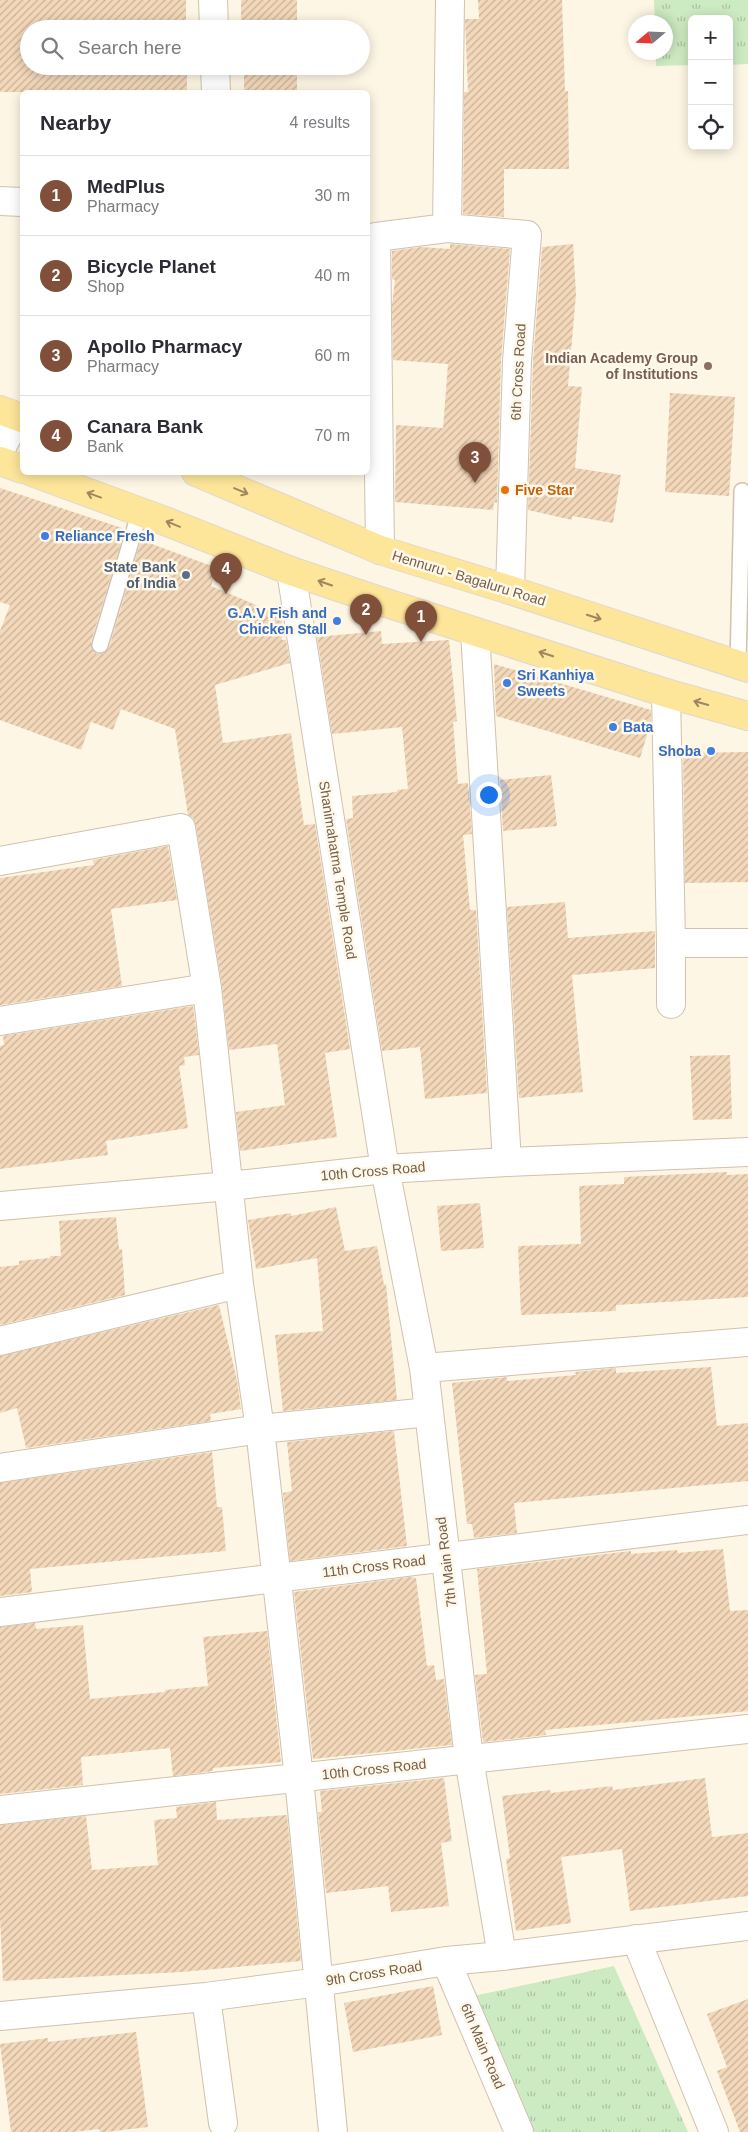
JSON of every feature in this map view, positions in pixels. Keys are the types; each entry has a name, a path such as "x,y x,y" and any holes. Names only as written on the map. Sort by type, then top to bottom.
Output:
{"main road":[{"path":"0,461 20,468"},
{"path":"40,475 140,511 291,571 666,693 748,716"},
{"name":"Hennuru - Bagaluru Road","path":"203,475 380,550 510,590 743,667"}],"street":[{"path":"213,0 214,20"},
{"path":"380,550 376,237 447,228 450,0"},
{"path":"215,75 216,90"},
{"path":"0,200 20,202"},
{"name":"6th Cross Road","path":"447,228 527,235 517,360 510,590"},
{"path":"0,450 14,415"},
{"name":"Shanimahatma Temple Road","path":"291,571 385,1169"},
{"path":"475,632 508,1162"},
{"path":"666,693 671,1004"},
{"path":"0,861 181,828 207,988 239,1284 260,1429 299,1778 333,2132"},
{"path":"671,943 748,943"},
{"path":"0,1021 207,988"},
{"name":"10th Cross Road","path":"0,1206 229,1186 385,1169 748,1152"},
{"name":"7th Main Road","path":"385,1169 424,1368 469,1759 502,1956"},
{"path":"0,1341 239,1284"},
{"path":"424,1368 748,1342"},
{"path":"0,1468 260,1429 429,1412"},
{"name":"11th Cross Road","path":"0,1612 748,1520"},
{"name":"10th Cross Road","path":"0,1810 748,1729"},
{"name":"9th Cross Road","path":"0,2016 206,1998 446,1961 748,1926"},
{"path":"636,1939 714,2132"},
{"name":"6th Main Road","path":"446,1961 519,2132"},
{"path":"206,1998 223,2123"}],"lane":[{"path":"742,491 743,667"},
{"path":"100,644 140,511"}],"green space":[{"path":"654,0 748,0 748,64 733,65 733,15 688,15 688,65 656,66 656,60 673,60 673,15 655,15"},
{"path":"614,1966 688,2132 529,2132 473,1996"}],"building":[{"path":"0,0 186,0 186,20 20,20 20,75 187,75 187,90 20,90 20,92 0,92"},
{"path":"241,0 297,0 297,20 241,20"},
{"path":"478,0 562,0 565,91 568,91 569,169 504,169 504,217 463,214 464,92 468,92 465,19 479,19"},
{"path":"244,75 297,75 297,90 244,90"},
{"path":"450,244 510,249 501,360 497,503 494,502 493,510 395,502 396,425 443,428 448,364 393,360 392,305 395,280 392,279 392,251 421,247 450,249"},
{"path":"573,244 576,294 568,386 582,387 575,468 621,475 613,523 572,516 572,520 528,510 533,362 542,247"},
{"path":"670,393 735,397 729,496 665,492"},
{"path":"0,488 122,528 120,532 124,533 91,642 91,648 97,654 103,654 109,648 141,540 217,568 211,586 282,616 282,640 286,640 290,663 215,685 223,743 291,733 304,825 315,824 350,1049 325,1053 337,1137 240,1151 236,1112 285,1105 277,1044 229,1050 222,986 196,826 193,818 188,815 175,729 121,709 113,730 91,722 81,750 0,720 0,631 10,605 0,602"},
{"path":"381,631 382,644 449,640 457,721 453,722 458,784 468,783 472,834 463,835 470,910 476,910 487,1093 425,1099 420,1047 382,1051 346,819 353,818 352,796 397,792 397,790 408,789 402,727 332,734 317,637"},
{"path":"494,664 651,710 651,722 640,758 496,716"},
{"path":"748,752 748,882 685,883 683,753"},
{"path":"551,775 557,826 503,831 500,780"},
{"path":"168,846 177,900 111,909 122,986 0,1005 0,878 94,865 93,860"},
{"path":"565,902 568,938 655,931 655,968 572,975 583,1092 519,1098 507,907"},
{"path":"193,1006 199,1055 184,1057 185,1065 179,1066 188,1128 106,1141 108,1155 0,1169 0,1046 4,1045 3,1036"},
{"path":"730,1055 732,1119 693,1120 690,1056"},
{"path":"727,1172 727,1175 748,1174 748,1297 616,1305 616,1311 521,1315 518,1246 581,1244 579,1186 624,1184 624,1177"},
{"path":"480,1203 484,1248 441,1251 437,1206"},
{"path":"336,1207 345,1251 377,1246 384,1285 386,1284 397,1400 283,1411 275,1335 323,1331 317,1258 256,1269 248,1220 291,1213 291,1216"},
{"path":"116,1217 119,1249 122,1249 125,1295 0,1325 0,1267 19,1265 19,1261 61,1256 59,1221"},
{"path":"219,1305 237,1380 241,1409 210,1414 211,1421 26,1448 17,1408 0,1413 0,1356"},
{"path":"711,1367 717,1426 748,1423 748,1481 514,1503 517,1533 474,1538 472,1524 467,1524 452,1383 507,1377 507,1381 576,1375 575,1372 616,1368 616,1373"},
{"path":"394,1431 407,1546 290,1561 283,1493 292,1491 287,1442"},
{"path":"212,1452 217,1507 222,1507 226,1551 30,1569 32,1592 0,1596 0,1483"},
{"path":"723,1549 730,1611 748,1610 748,1711 545,1730 546,1735 483,1742 475,1675 487,1674 477,1569 631,1551 631,1554 677,1550 678,1553"},
{"path":"410,1577 416,1578 427,1666 434,1665 436,1680 444,1679 452,1745 313,1759 294,1592"},
{"path":"35,1623 36,1629 83,1625 90,1699 208,1686 203,1637 267,1631 281,1762 213,1768 213,1771 173,1776 170,1748 81,1757 83,1785 0,1794 0,1627"},
{"path":"444,1778 452,1841 441,1843 449,1906 391,1912 388,1886 326,1893 318,1812 322,1812 320,1791"},
{"path":"705,1778 712,1837 748,1833 748,1896 630,1911 622,1849 561,1857 571,1923 516,1931 506,1859 510,1858 502,1796 550,1790 551,1793 612,1786 613,1790"},
{"path":"216,1802 217,1820 287,1815 301,1961 182,1972 3,1981 0,1917 0,1825 86,1816 92,1870 158,1865 154,1820 177,1818 176,1807"},
{"path":"433,1986 442,2035 353,2052 344,2003"},
{"path":"748,1999 748,2132 740,2132 717,2071 727,2067 707,2014"},
{"path":"136,2032 148,2127 105,2132 100,2132 99,2129 73,2132 11,2132 0,2044 48,2038 48,2042"}],"place":[{"name":"Indian Academy Group of Institutions","path":"708,366"},
{"name":"Apollo Pharmacy","path":"475,483"},
{"name":"Five Star","path":"505,490"},
{"name":"Reliance Fresh","path":"45,536"},
{"name":"State Bank of India","path":"186,575"},
{"name":"Canara Bank","path":"226,594"},
{"name":"G.A.V Fish and Chicken Stall","path":"337,621"},
{"name":"Bicycle Planet","path":"366,635"},
{"name":"MedPlus","path":"421,642"},
{"name":"Sri Kanhiya Sweets","path":"507,683"},
{"name":"Bata","path":"613,727"},
{"name":"Shoba","path":"711,751"}]}
